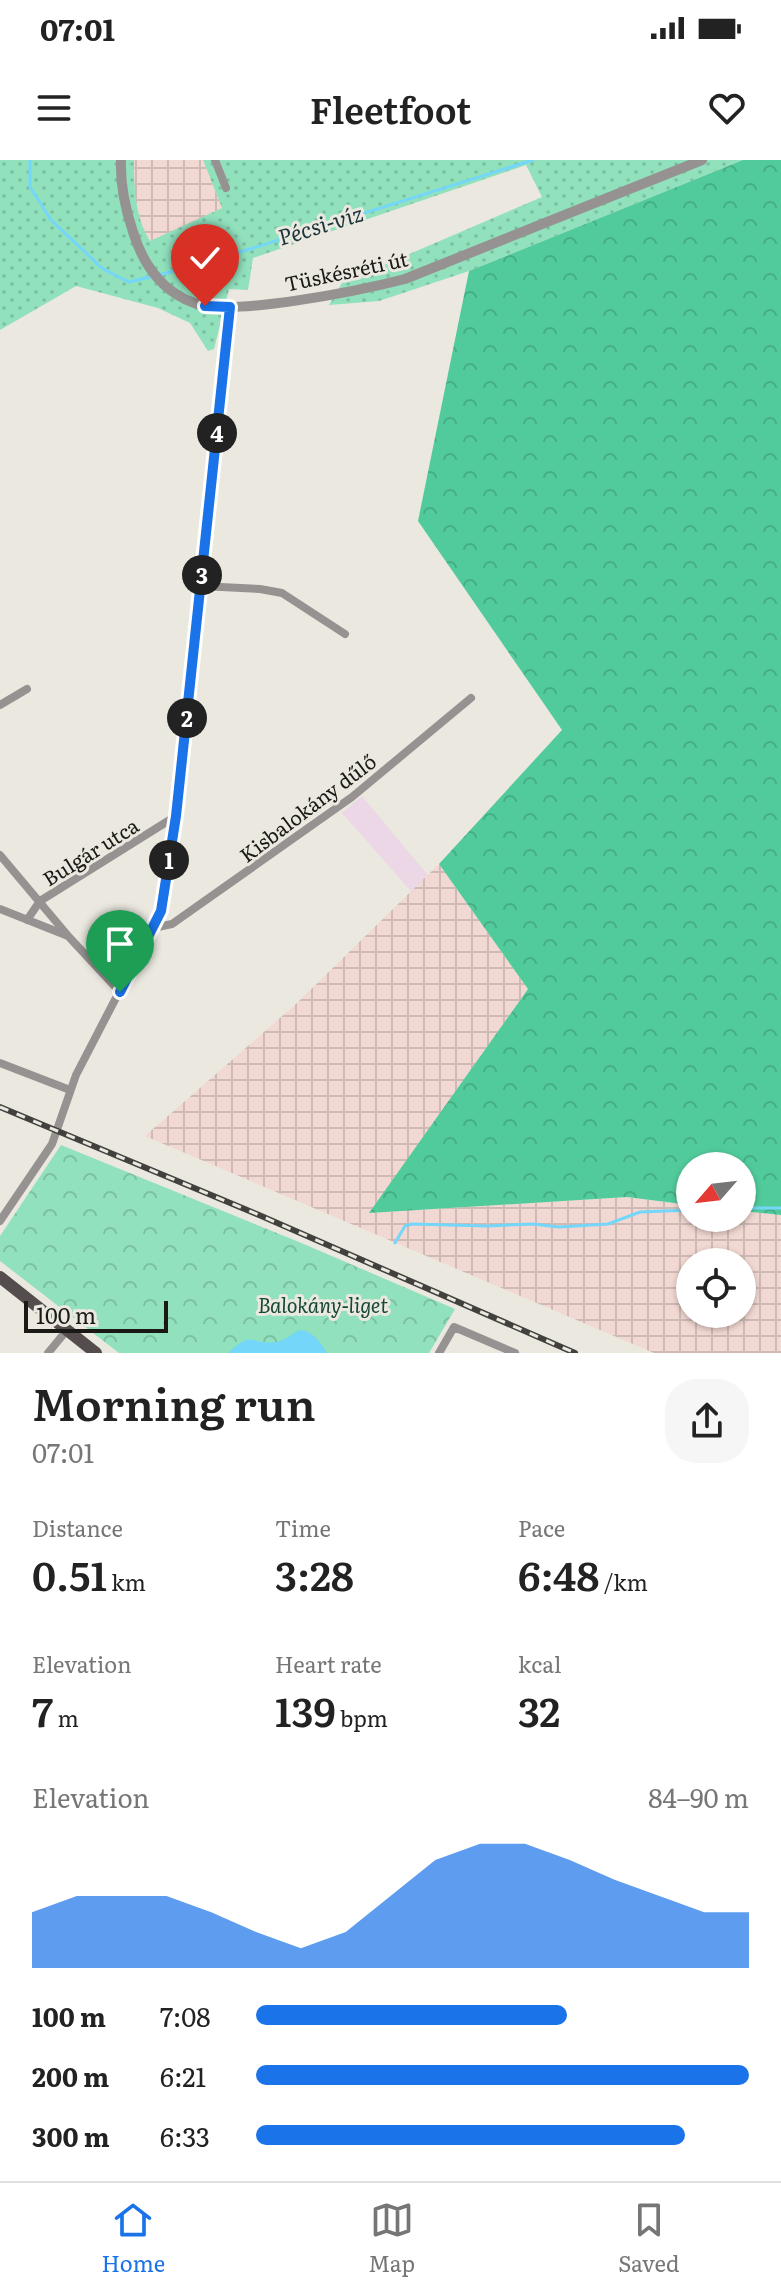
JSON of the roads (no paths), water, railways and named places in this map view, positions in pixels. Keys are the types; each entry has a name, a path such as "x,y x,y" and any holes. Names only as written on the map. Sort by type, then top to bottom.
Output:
{"main road":[{"path":"0,1277 96,1353"}],"street":[{"name":"Tüskésréti út","path":"121,160 127,212 148,267 161,282 196,304 230,307 280,302 405,279 702,160"},
{"path":"215,160 226,188"},
{"path":"0,1221 52,1144 70,1090 161,911 176,816 230,307"},
{"path":"201,586 282,593 345,634"},
{"path":"0,705 27,689"},
{"name":"Kisbalokány dűlő","path":"153,928 172,924 352,797 471,698"},
{"name":"Bulgár utca","path":"27,920 40,901 176,816"},
{"path":"0,855 120,992"},
{"path":"0,909 69,937"},
{"path":"0,1063 70,1090"},
{"path":"439,1353 454,1327 515,1353"},
{"path":"48,1353 67,1330"}],"water":[{"path":"299,1330 312,1335 327,1353 228,1353 243,1341 276,1342"}],"waterway":[{"name":"Pécsi-víz","path":"30,160 30,187 51,220 103,269 129,282 150,277"},
{"name":"Pécsi-víz","path":"158,275 196,266 533,160"},
{"path":"756,1208 781,1208"},
{"path":"395,1243 405,1226 412,1224 533,1224 559,1227 608,1224 640,1212 676,1211"}],"railway":[{"path":"0,1107 259,1215 575,1353"}],"park label":[{"name":"Balokány-liget","path":"323,1304"}]}
